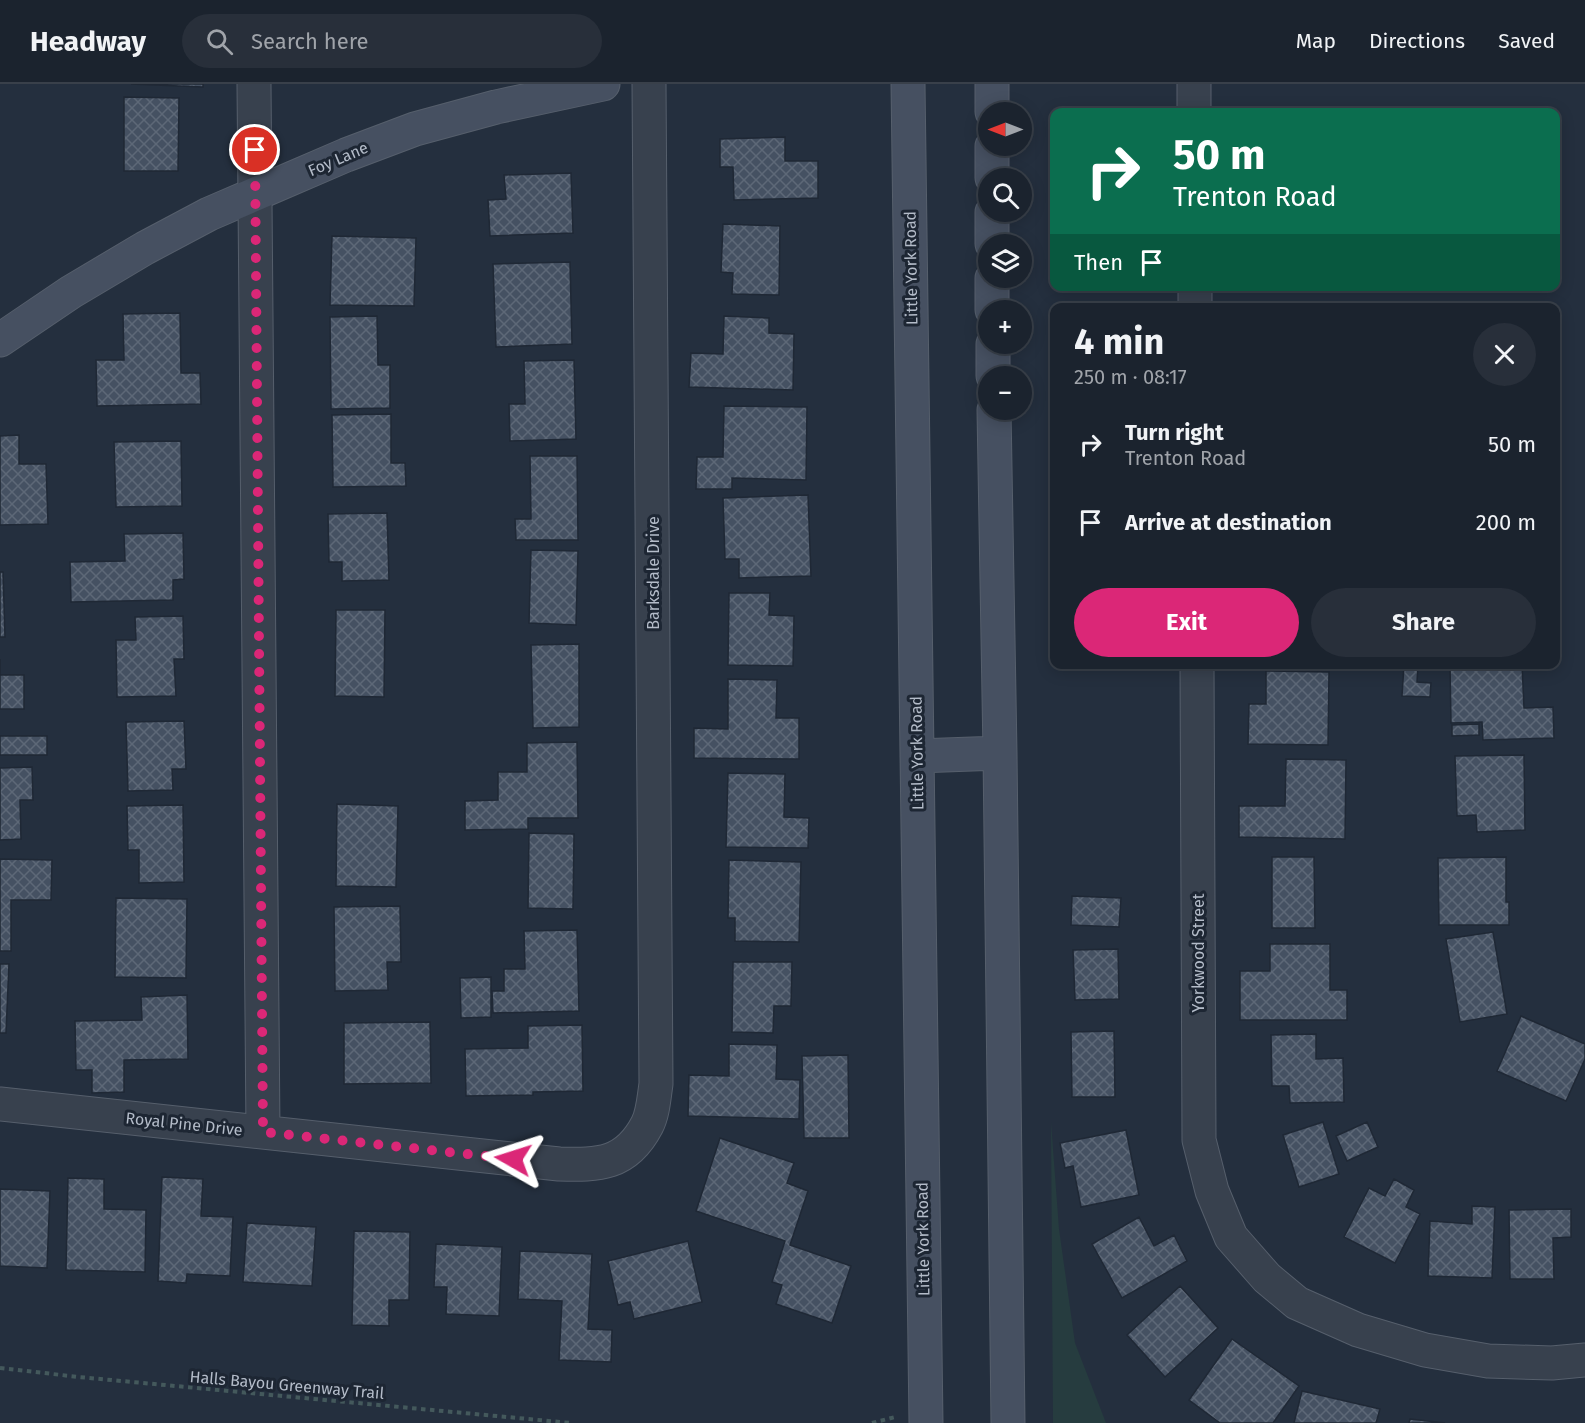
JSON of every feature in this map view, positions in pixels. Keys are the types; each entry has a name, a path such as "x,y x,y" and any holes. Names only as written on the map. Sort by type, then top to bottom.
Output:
{"main road":[{"name":"Foy Lane","path":"0,340 71,292 145,248 209,214 346,155 415,129 496,107 603,84"},
{"name":"Little York Road","path":"908,84 917,756 917,1420"},
{"path":"992,84 992,102"},
{"path":"994,420 1008,1423"},
{"path":"917,756 1000,753"}],"street":[{"path":"254,84 263,1132"},
{"name":"Barksdale Drive","path":"649,84 656,1062"},
{"path":"1194,84 1194,108"},
{"name":"Yorkwood Street","path":"1197,669 1199,1140 1212,1191 1231,1237 1267,1278 1297,1303 1358,1330 1425,1350 1488,1361 1552,1363 1585,1360"},
{"name":"Royal Pine Drive","path":"0,1104 559,1164 595,1165 626,1154 648,1124 656,1084 656,1062"}],"path":[{"name":"Halls Bayou Greenway Trail","path":"0,1368 103,1380 571,1423"},
{"path":"872,1423 917,1420"}],"green space":[{"path":"1051,1122 1059,1229 1075,1343 1106,1423 1053,1423"}],"building":[{"path":"131,84 203,84 203,87"},
{"path":"124,97 179,98 178,171 124,171"},
{"path":"785,137 785,161 818,161 818,198 734,200 733,167 720,167 720,139"},
{"path":"571,173 573,233 490,236 488,200 506,199 504,175"},
{"path":"723,224 780,226 779,295 732,294 733,273 721,272"},
{"path":"332,236 416,238 414,306 330,305"},
{"path":"570,262 572,344 496,347 493,264"},
{"path":"180,313 181,373 200,373 201,404 97,406 96,360 124,360 123,314"},
{"path":"377,316 378,365 390,365 390,408 331,409 330,317"},
{"path":"724,316 769,318 769,333 794,334 793,390 689,387 691,353 723,354"},
{"path":"1049,321 1050,321 1050,383"},
{"path":"574,360 576,439 510,441 509,404 525,404 524,361"},
{"path":"724,406 807,407 806,480 732,478 732,489 696,489 697,457 723,457"},
{"path":"391,414 391,463 405,463 406,486 333,487 332,415"},
{"path":"19,435 19,464 46,464 48,524 0,525 0,436"},
{"path":"181,441 182,506 116,507 114,442"},
{"path":"530,456 577,456 578,540 516,540 515,519 531,519"},
{"path":"808,495 811,576 739,578 739,559 725,559 723,498"},
{"path":"387,513 389,580 342,581 342,562 329,562 328,514"},
{"path":"183,533 184,579 173,580 173,600 71,602 70,562 125,561 124,534"},
{"path":"531,550 578,551 576,625 529,623"},
{"path":"0,572 3,572 5,637 0,637"},
{"path":"729,593 770,593 769,615 794,616 793,666 728,665"},
{"path":"336,610 385,610 384,697 335,696"},
{"path":"183,616 184,659 174,659 176,696 117,697 116,640 136,640 135,617"},
{"path":"579,644 579,727 533,728 531,645"},
{"path":"1404,669 1418,669 1417,682 1431,683 1430,697 1402,696"},
{"path":"1450,669 1522,669 1524,708 1553,707 1554,738 1483,740 1482,722 1451,723"},
{"path":"1266,671 1329,672 1328,745 1248,744 1249,704 1266,704"},
{"path":"0,675 24,675 24,709 0,709"},
{"path":"728,679 777,680 776,718 799,718 799,759 694,758 694,728 728,729"},
{"path":"184,721 186,769 172,769 173,790 128,791 126,722"},
{"path":"1479,724 1479,735 1452,736 1452,725"},
{"path":"0,736 47,736 47,755 0,755"},
{"path":"577,742 578,818 528,818 528,829 465,830 465,801 498,800 498,772 527,772 527,743"},
{"path":"1524,755 1525,830 1477,832 1476,815 1457,816 1455,756"},
{"path":"1286,759 1346,760 1345,839 1239,837 1239,806 1285,806"},
{"path":"32,767 33,800 20,800 21,839 0,840 0,768"},
{"path":"728,773 785,774 784,817 809,818 808,848 726,847"},
{"path":"337,804 398,806 396,887 336,886"},
{"path":"183,805 184,882 139,883 139,850 128,850 127,806"},
{"path":"529,833 574,834 573,909 528,908"},
{"path":"1272,857 1314,857 1315,928 1272,928"},
{"path":"1506,857 1506,902 1509,902 1509,925 1439,925 1438,858"},
{"path":"0,859 52,860 51,900 11,900 11,951 0,951"},
{"path":"729,860 801,862 799,942 735,941 735,918 728,918"},
{"path":"1072,896 1121,898 1119,927 1071,925"},
{"path":"116,898 187,899 186,978 115,977"},
{"path":"400,906 401,962 387,962 388,990 335,991 334,907"},
{"path":"577,930 579,1011 493,1013 492,991 504,991 504,969 525,969 524,931"},
{"path":"1493,932 1507,1014 1460,1022 1446,939"},
{"path":"1270,944 1330,944 1330,990 1347,990 1347,1020 1240,1020 1240,971 1270,971"},
{"path":"1118,949 1119,999 1075,1000 1073,950"},
{"path":"733,962 792,962 791,1006 774,1006 773,1033 732,1032"},
{"path":"0,964 9,964 6,1033 0,1033"},
{"path":"491,977 491,1017 461,1018 460,978"},
{"path":"187,995 188,1059 124,1060 124,1092 92,1093 92,1070 76,1070 75,1021 142,1020 141,997"},
{"path":"1521,1016 1585,1044 1585,1059 1566,1101 1497,1071"},
{"path":"430,1022 431,1083 344,1084 344,1023"},
{"path":"582,1025 583,1091 533,1092 533,1095 466,1096 465,1049 528,1048 528,1026"},
{"path":"1114,1031 1115,1097 1072,1097 1071,1032"},
{"path":"1316,1034 1316,1059 1343,1058 1344,1102 1290,1103 1289,1086 1272,1086 1271,1035"},
{"path":"729,1044 777,1045 776,1079 800,1080 799,1119 688,1116 689,1075 729,1076"},
{"path":"848,1055 849,1138 804,1138 802,1056"},
{"path":"1323,1122 1339,1174 1299,1187 1283,1135"},
{"path":"1367,1122 1378,1147 1347,1161 1336,1136"},
{"path":"1126,1130 1139,1195 1081,1207 1073,1166 1065,1168 1060,1143"},
{"path":"720,1138 794,1163 787,1183 808,1191 790,1245 851,1266 832,1323 776,1304 782,1285 772,1282 785,1241 696,1211"},
{"path":"162,1177 203,1179 201,1216 233,1217 230,1276 187,1274 186,1283 158,1281"},
{"path":"68,1178 104,1179 104,1209 146,1210 145,1272 66,1270"},
{"path":"1394,1179 1414,1190 1406,1207 1420,1214 1395,1263 1344,1237 1369,1188 1385,1196"},
{"path":"0,1189 50,1191 47,1268 0,1266"},
{"path":"1472,1206 1495,1207 1492,1278 1428,1276 1430,1221 1472,1224"},
{"path":"1571,1209 1571,1237 1553,1238 1554,1279 1510,1279 1509,1210"},
{"path":"1139,1217 1154,1246 1174,1235 1187,1261 1122,1298 1092,1244"},
{"path":"247,1223 316,1227 312,1286 243,1282"},
{"path":"354,1231 410,1232 409,1300 389,1300 389,1326 352,1325"},
{"path":"688,1241 702,1302 634,1319 630,1302 618,1305 608,1261"},
{"path":"436,1244 502,1247 499,1316 446,1314 447,1287 434,1287"},
{"path":"520,1251 592,1254 588,1329 612,1330 611,1362 559,1360 562,1301 518,1299"},
{"path":"1180,1286 1218,1328 1165,1377 1127,1335"},
{"path":"1232,1339 1299,1386 1273,1423 1220,1423 1189,1400"},
{"path":"1302,1391 1380,1409 1376,1423 1294,1423"},
{"path":"1410,1419 1445,1423 1409,1423"}],"route":[{"path":"255,150 263,1132 513,1159"}]}
